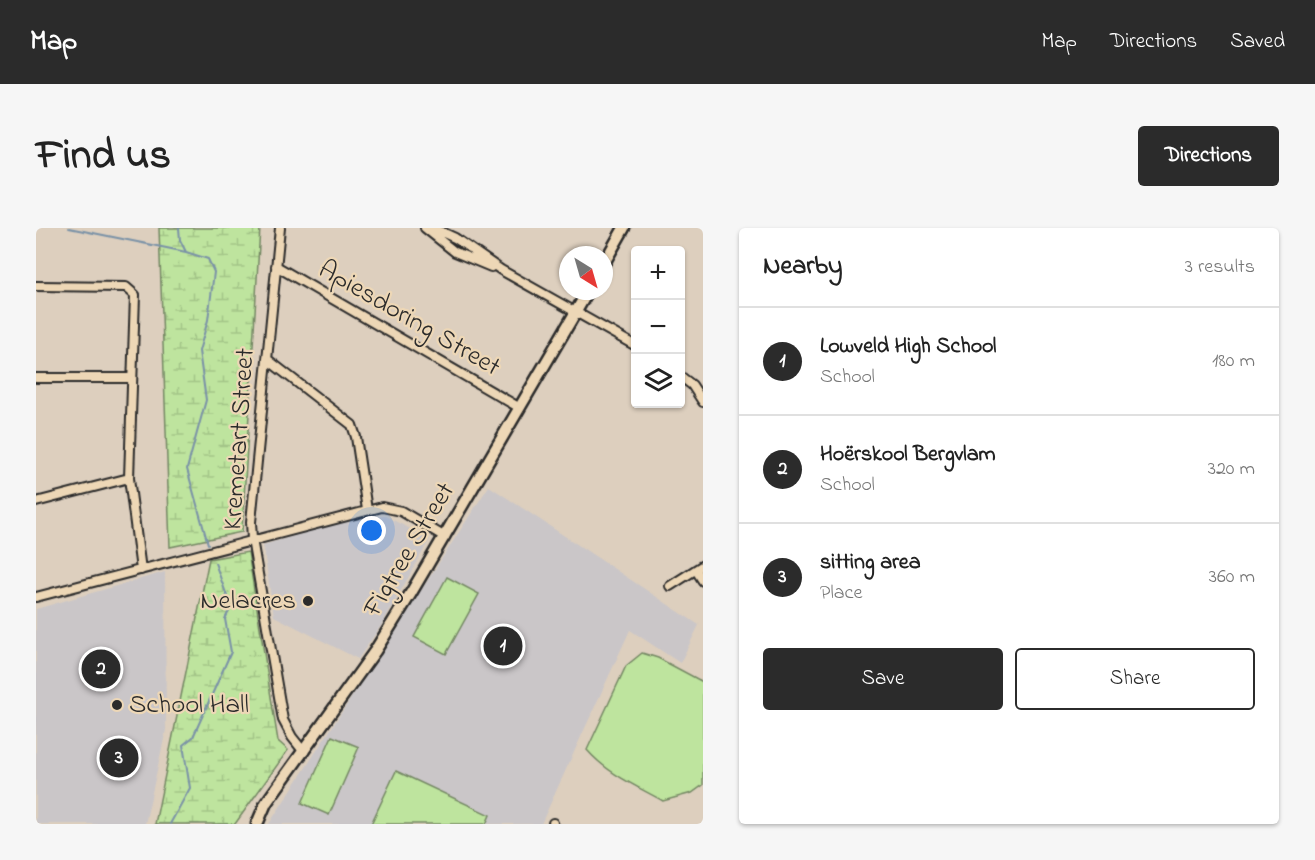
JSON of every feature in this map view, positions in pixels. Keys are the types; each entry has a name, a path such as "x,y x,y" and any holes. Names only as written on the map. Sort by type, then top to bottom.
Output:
{"street":[{"name":"Kremetart Street","path":"280,228 252,539 283,720 304,752"},
{"path":"425,228 455,252 501,270"},
{"path":"433,228 465,244 501,270 631,343"},
{"path":"613,247 624,228"},
{"name":"Apiesdoring Street","path":"276,266 520,408"},
{"path":"36,286 126,287 132,291 136,299 130,378 129,478 141,570"},
{"name":"Figtree Street","path":"257,824 266,803 375,651 446,537 583,300"},
{"path":"267,359 344,417 351,426 356,437 367,510"},
{"path":"36,378 130,378"},
{"path":"685,380 703,402"},
{"path":"36,502 129,478"},
{"path":"36,597 382,507 401,511 446,537"},
{"path":"670,586 699,568 703,581"}],"shaded area":[{"path":"489,486 699,625 680,663 630,630 541,824 269,824"},
{"name":"Nelacres","path":"385,516 430,539 381,626 358,659 274,616 263,545 347,520"},
{"path":"165,572 166,730 145,824 36,824 36,609"}],"green space":[{"path":"159,228 260,228 242,532 170,547"},
{"path":"248,552 278,741 288,750 235,824 155,824 209,559"},
{"path":"447,577 479,594 446,654 414,637"},
{"path":"642,653 658,658 703,682 703,785 692,793 663,801 613,773 587,750 626,666"},
{"path":"332,736 359,747 329,815 302,803"},
{"path":"396,771 490,815 486,824 371,824"}],"waterway":[{"path":"69,228 186,252"},
{"path":"179,228 180,240 186,252 208,259 214,272 208,320 199,351 206,400 187,469 208,544"},
{"path":"170,824 190,788 183,745 193,737 231,652 225,619 231,607 215,563"}],"place":[{"name":"Nelacres","path":"308,601"},
{"name":"Lowveld High School","path":"503,646"},
{"name":"Hoërskool Bergvlam","path":"101,669"},
{"name":"School Hall","path":"117,705"},
{"name":"sitting area","path":"119,758"}]}
